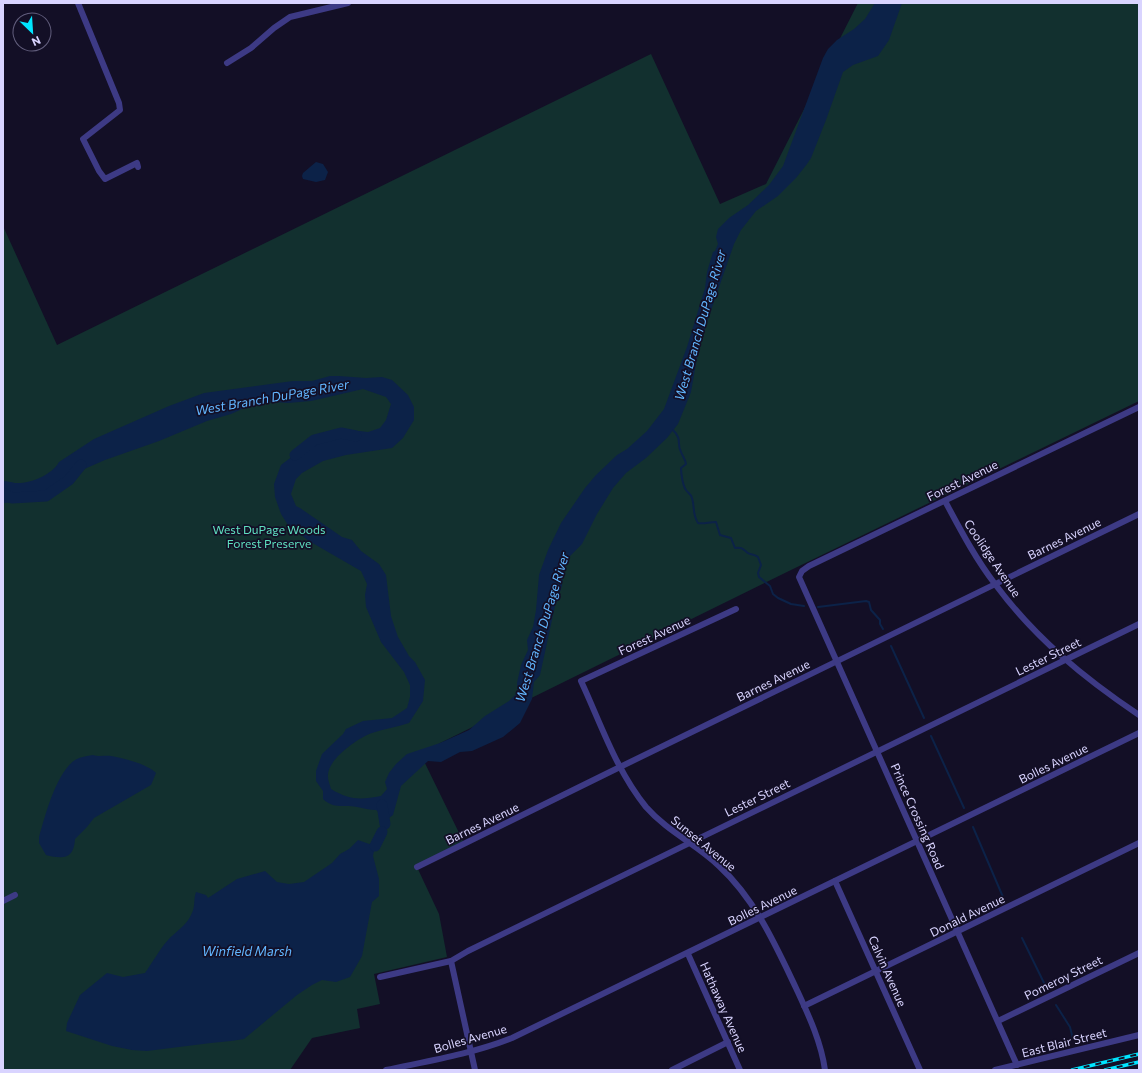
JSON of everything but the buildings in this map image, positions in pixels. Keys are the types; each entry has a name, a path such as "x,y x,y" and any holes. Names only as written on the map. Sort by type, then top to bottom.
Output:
{"street":[{"path":"78,3 119,103 120,110 83,139 99,171 105,179 137,164 138,167"},
{"path":"227,63 251,48 274,28 290,17 348,3"},
{"name":"Forest Avenue","path":"799,577 802,571 809,566 1139,407"},
{"name":"Coolidge Avenue","path":"945,501 968,543 995,584 1028,623 1064,660 1108,694 1139,714"},
{"name":"Barnes Avenue","path":"417,867 1139,514"},
{"name":"Prince Crossing Road","path":"799,577 1017,1065"},
{"name":"Forest Avenue","path":"581,681 736,609"},
{"name":"Lester Street","path":"380,977 451,960 1139,624"},
{"name":"Sunset Avenue","path":"581,681 628,782 648,808 672,832 717,864 731,877 760,918 774,942 804,1006 820,1045 825,1070"},
{"name":"Bolles Avenue","path":"386,1070 471,1052 512,1038 688,954 1139,733"},
{"name":"Donald Avenue","path":"804,1006 1139,843"},
{"name":"Calvin Avenue","path":"835,881 920,1070"},
{"path":"3,901 15,895"},
{"name":"Pomeroy Street","path":"998,1021 1139,953"},
{"name":"Hathaway Avenue","path":"688,954 740,1070"},
{"path":"451,960 475,1070"},
{"name":"East Blair Street","path":"995,1070 1139,1035"},
{"path":"672,1070 728,1042"}],"green space":[{"name":"West DuPage Woods Forest Preserve","path":"858,3 1139,3 1139,401 791,570 420,753 463,841 416,865 439,914 447,957 374,974 380,1004 357,1009 360,1028 312,1038 290,1070 3,1070 3,226 57,345 651,54 720,204 766,184"}],"water":[{"path":"875,3 902,3 889,40 878,56 853,65 843,72 811,158 796,178 778,196 756,211 741,230 734,244 707,322 699,347 691,392 678,424 667,438 646,458 626,473 613,488 597,514 582,544 567,559 563,567 562,586 555,606 540,675 534,682 532,699 520,723 503,737 472,751 460,752 441,762 428,761 401,786 393,815 389,818 376,810 352,806 335,806 327,802 323,799 323,791 316,781 316,771 322,754 343,734 346,729 363,721 392,718 407,708 410,697 410,685 404,672 381,642 366,607 365,595 367,584 361,571 309,541 288,525 281,514 275,497 274,484 281,465 306,446 343,433 360,431 368,432 380,428 386,420 391,404 386,397 363,389 311,401 288,403 274,402 249,406 105,460 82,470 37,498 23,502 3,503 3,481 21,483 40,478 56,467 59,462 94,439 169,406 204,393 293,381 312,381 330,376 366,378 382,377 392,380 408,395 414,407 414,420 403,438 392,448 346,455 323,461 302,473 296,479 291,494 296,506 342,537 352,540 361,551 379,564 386,575 391,616 398,637 425,680 423,701 409,723 372,733 359,740 344,750 337,757 329,770 328,778 331,789 337,793 355,798 381,796 387,789 385,782 389,773 407,754 440,743 469,730 485,716 509,701 518,692 517,683 521,665 528,650 527,640 533,627 539,575 548,550 561,523 585,488 596,475 617,455 627,449 647,431 664,409 687,347 705,288 707,272 713,252 718,244 716,237 718,229 729,218 748,205 769,185 783,166 823,58 828,49 837,40 854,29 865,19"},
{"path":"316,162 323,164 328,172 325,180 316,182 303,179 303,173"},
{"path":"93,755 111,756 128,760 141,764 156,773 151,785 94,818 75,839 74,846 70,854 62,857 46,855 39,843 39,837 48,807 57,785 68,766 75,760 81,757"},
{"name":"Winfield Marsh","path":"358,840 375,846 373,856 379,879 379,896 372,902 362,956 350,977 336,982 322,980 312,985 297,995 244,1039 147,1051 112,1046 66,1031 67,1023 80,995 107,973 123,977 145,973 165,944 189,919 193,912 196,892 206,895 208,898 237,879 265,871 277,882 289,884 304,882 332,863 340,854 349,849"}],"waterway":[{"path":"673,430 678,436 679,446 686,464 681,468 683,483 686,490 692,497 695,517 698,523 716,522 720,535 731,538 735,548 742,549 749,554 756,555 758,557 761,565 758,573 759,577 770,586 773,594 791,604 804,606"},
{"name":"West Branch DuPage River","path":"295,455 314,440 341,433 356,436"},
{"name":"West Branch DuPage River","path":"3,493 12,498 46,496 69,480 81,465"},
{"path":"818,607 866,601 869,602 871,610 880,620 880,624 883,629"},
{"path":"891,646 924,718"},
{"path":"931,736 964,808"},
{"path":"382,805 385,824"},
{"path":"973,827 1003,897"},
{"path":"375,846 382,832"},
{"path":"1022,938 1046,987"},
{"path":"1056,1005 1070,1027 1073,1039"}],"railway":[{"path":"1072,1070 1139,1054"},
{"path":"1105,1070 1139,1062"}]}
